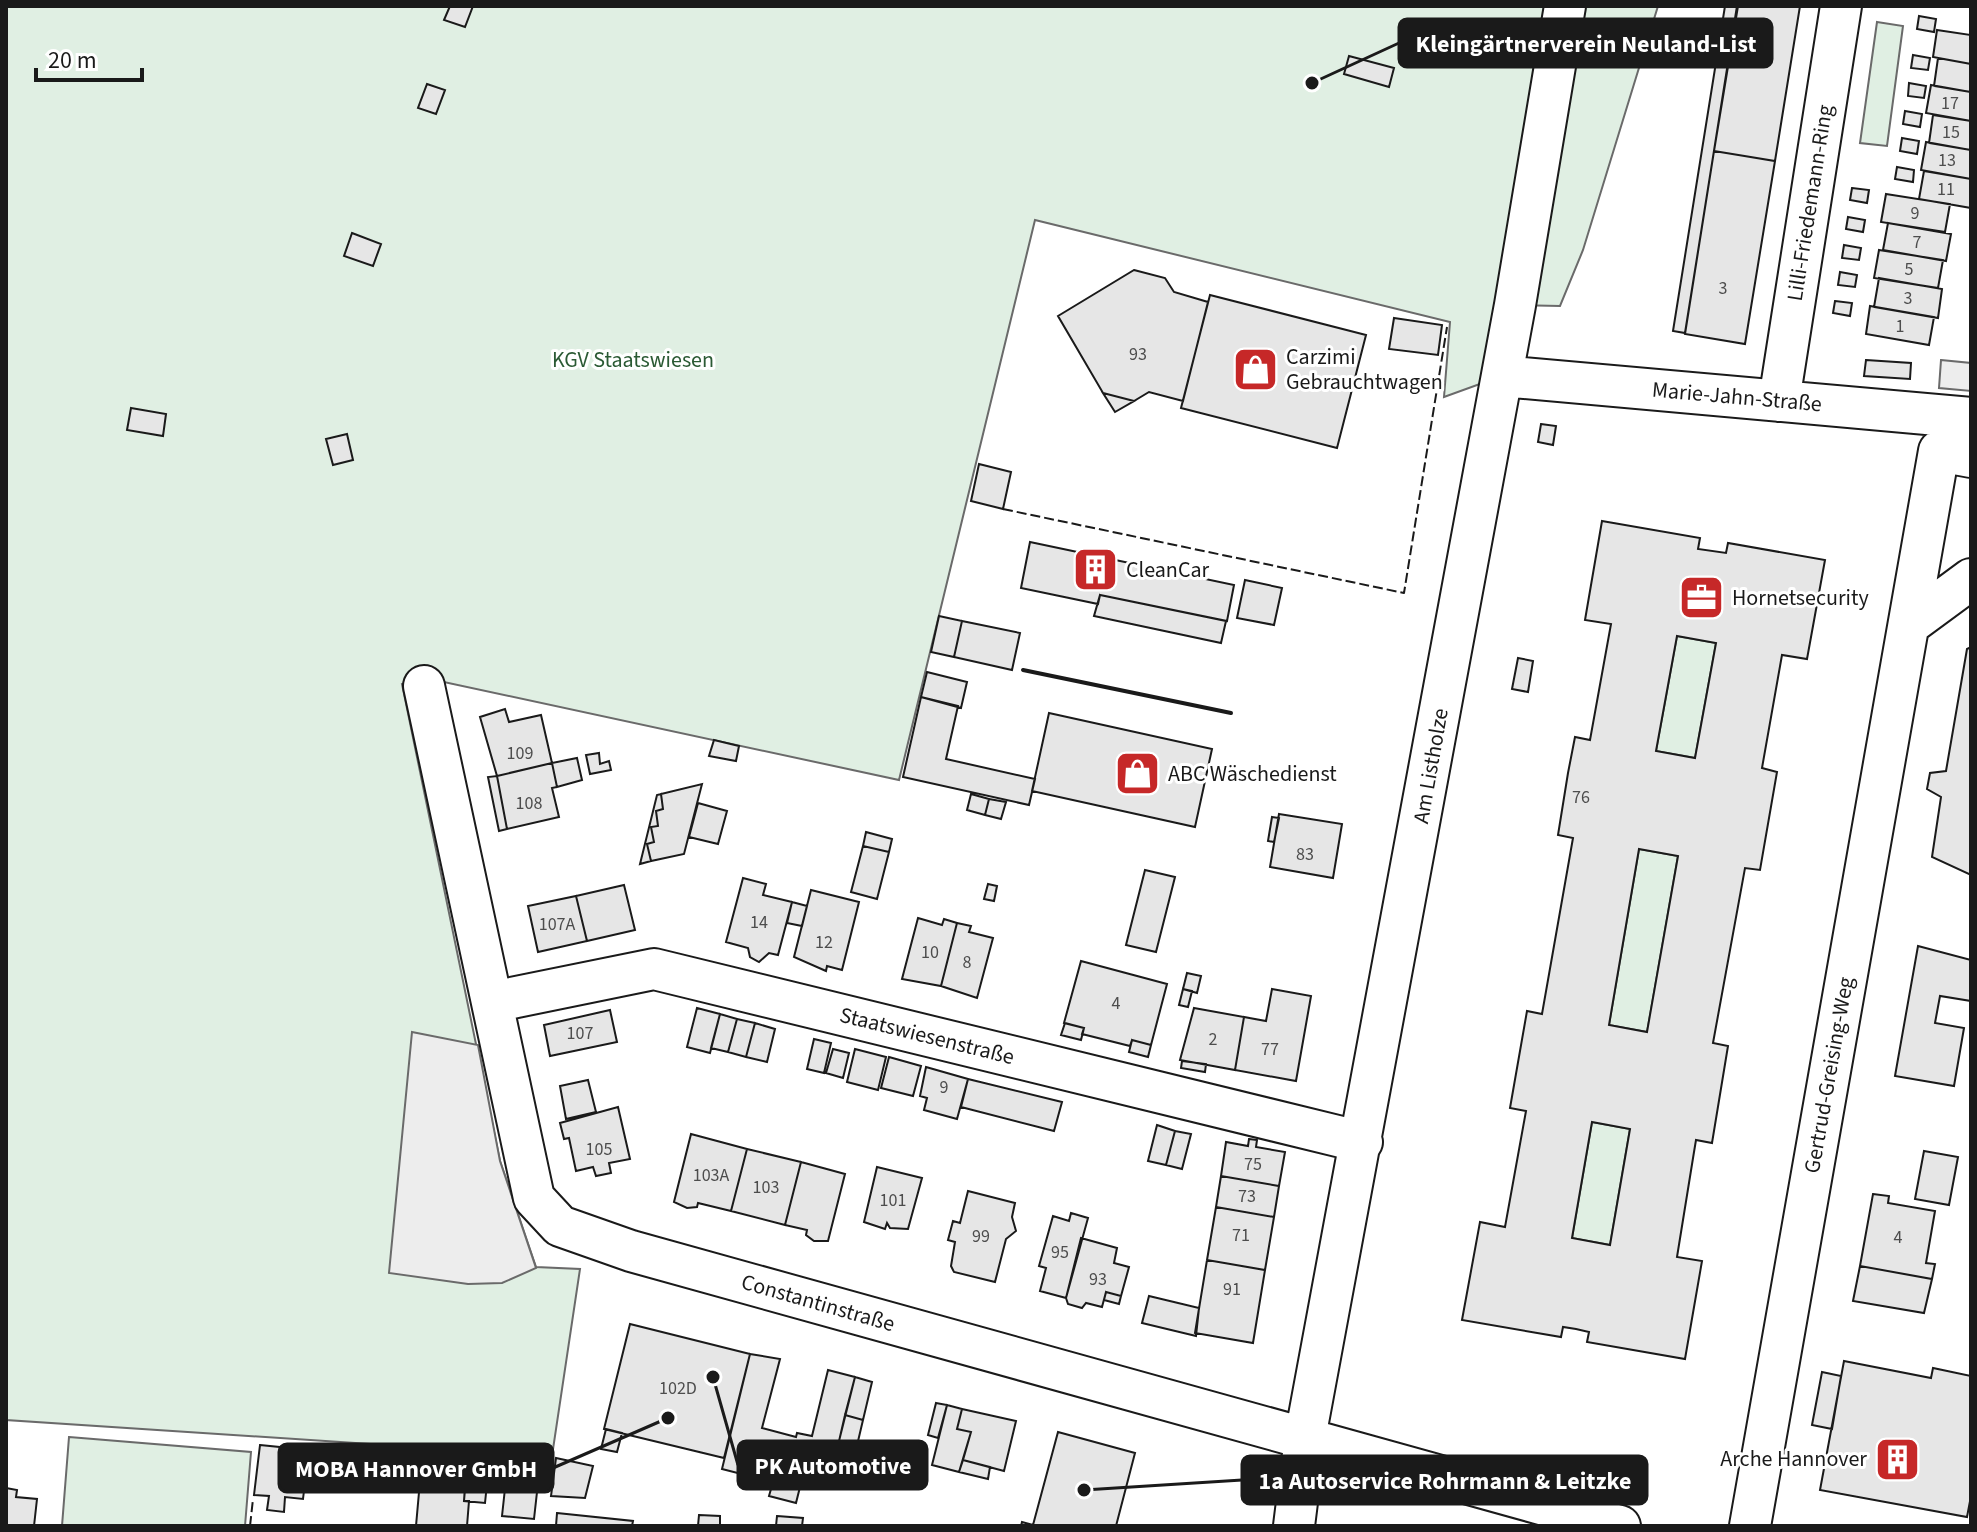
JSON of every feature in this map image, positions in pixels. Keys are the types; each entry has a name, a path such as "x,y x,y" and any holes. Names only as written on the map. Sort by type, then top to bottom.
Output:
{"street":[{"name":"Am Listholze","path":"1294,1526 1305,1438 1502,376 1565,6"},
{"name":"Lilli-Friedemann-Ring","path":"1779,401 1841,6"},
{"name":"Marie-Jahn-Straße","path":"1502,376 1779,401 1969,405"},
{"name":"Gertrud-Greising-Weg","path":"1750,1526 1939,451 1971,457"},
{"path":"1910,624 1971,579"},
{"name":"Constantinstraße","path":"424,686 534,1198 560,1226 631,1251 1620,1526"},
{"name":"Staatswiesenstraße","path":"492,1002 654,969 1362,1142"}],"green space":[{"name":"KGV Staatswiesen","path":"6,6 1658,6 1583,250 1560,306 1515,305 1502,376 1444,397 1450,322 1035,220 899,780 430,679 402,684 500,1161 536,1267 580,1269 552,1456 6,1420"},
{"path":"1877,22 1903,26 1887,146 1860,143"},
{"path":"1677,636 1716,643 1695,758 1656,751"},
{"path":"1639,849 1678,856 1647,1032 1609,1025"},
{"path":"1592,1122 1630,1129 1610,1245 1572,1238"},
{"path":"69,1437 251,1452 245,1526 62,1526"}],"shaded area":[{"path":"1941,360 1971,363 1971,391 1939,388"},
{"path":"412,1032 478,1045 500,1161 536,1268 502,1283 468,1284 389,1273"}],"building":[{"path":"450,6 473,6 465,27 444,20"},
{"path":"1725,6 1737,6 1685,333 1673,331"},
{"path":"1738,6 1800,6 1775,161 1714,151"},
{"path":"1919,16 1936,19 1934,32 1917,29"},
{"path":"1937,30 1971,35 1971,64 1933,57"},
{"path":"1913,55 1930,58 1928,70 1911,68"},
{"path":"1349,56 1394,68 1389,87 1344,74"},
{"path":"1938,58 1971,64 1971,92 1934,86"},
{"path":"1909,83 1926,86 1924,98 1908,96"},
{"path":"427,84 445,90 436,114 418,108"},
{"path":"1931,85 1971,92 1971,121 1926,113"},
{"path":"1905,111 1922,114 1920,127 1903,124"},
{"path":"1933,115 1971,121 1971,150 1929,143"},
{"path":"1902,138 1919,141 1917,154 1900,151"},
{"path":"1926,142 1971,150 1971,179 1921,170"},
{"path":"1714,151 1775,161 1745,344 1685,334"},
{"path":"1897,167 1914,170 1913,182 1895,179"},
{"path":"1924,171 1971,179 1971,208 1919,199"},
{"path":"1852,188 1869,190 1867,203 1850,200"},
{"path":"1886,194 1950,204 1945,232 1881,222"},
{"path":"1848,217 1865,220 1863,232 1846,229"},
{"path":"1888,223 1951,234 1946,261 1883,250"},
{"path":"352,233 381,244 373,266 344,256"},
{"path":"1844,245 1861,248 1859,260 1842,258"},
{"path":"1879,250 1943,260 1938,288 1874,278"},
{"path":"1134,270 1165,278 1174,292 1208,302 1183,401 1149,392 1134,401 1103,393 1058,316"},
{"path":"1840,272 1857,275 1855,287 1838,285"},
{"path":"1879,278 1942,289 1938,318 1874,307"},
{"path":"1210,295 1366,335 1337,448 1181,408"},
{"path":"1835,301 1852,303 1850,316 1833,313"},
{"path":"1870,306 1934,317 1929,345 1866,334"},
{"path":"1394,318 1442,325 1438,355 1389,349"},
{"path":"1866,360 1911,363 1910,379 1864,376"},
{"path":"1103,393 1134,401 1115,412"},
{"path":"131,408 166,414 163,436 127,430"},
{"path":"1541,424 1556,426 1553,445 1538,442"},
{"path":"347,434 353,460 333,465 326,439"},
{"path":"979,464 1011,472 1003,509 971,501"},
{"path":"1602,521 1700,538 1698,549 1726,553 1728,543 1825,560 1807,659 1782,655 1762,768 1777,772 1760,870 1745,868 1713,1043 1728,1046 1712,1143 1696,1140 1677,1257 1702,1261 1685,1359 1587,1342 1589,1332 1576,1329 1563,1327 1561,1337 1462,1320 1480,1222 1505,1227 1526,1111 1510,1108 1527,1011 1542,1014 1573,838 1558,835 1568,773 1575,737 1590,740 1611,624 1585,620","holes":["1677,636 1716,643 1695,758 1656,751","1639,849 1678,856 1647,1032 1609,1025","1592,1122 1630,1129 1610,1245 1572,1238"]},
{"name":"CleanCar","path":"1030,542 1234,585 1227,621 1100,595 1098,604 1021,588"},
{"path":"1245,580 1282,588 1274,625 1237,618"},
{"path":"1100,595 1226,621 1221,643 1094,616"},
{"path":"939,616 962,621 954,657 931,652"},
{"path":"962,621 1020,633 1012,670 954,657"},
{"path":"1971,647 1971,875 1932,857 1941,797 1927,789 1930,773 1946,771 1967,649"},
{"path":"1518,658 1533,661 1528,692 1512,689"},
{"path":"927,672 967,682 961,708 921,697"},
{"path":"921,697 958,706 946,759 1035,779 1029,805 903,777"},
{"path":"505,709 509,722 541,715 552,763 497,776 480,717"},
{"path":"1049,713 1212,749 1195,827 1032,791"},
{"path":"714,740 739,746 736,761 709,756"},
{"path":"599,753 600,764 609,761 611,770 590,774 586,755"},
{"path":"577,758 582,780 557,787 552,763"},
{"path":"552,763 557,787 552,788 559,817 507,829 497,776"},
{"path":"497,776 507,829 499,831 488,777"},
{"path":"702,784 684,854 651,861 647,844 654,842 651,827 658,826 656,811 663,809 661,794"},
{"path":"661,794 663,809 656,811 658,826 651,827 654,842 647,844 651,861 640,864 657,795"},
{"path":"971,794 989,799 985,815 967,810"},
{"path":"989,799 1006,802 1001,819 985,815"},
{"path":"698,803 727,811 718,844 689,837"},
{"path":"1279,814 1342,824 1333,878 1270,867"},
{"path":"1272,817 1279,818 1274,842 1268,841"},
{"path":"866,832 892,839 889,852 863,846"},
{"path":"863,846 889,852 877,899 851,892"},
{"path":"1145,870 1175,877 1156,952 1126,945"},
{"path":"743,878 766,884 763,895 792,902 778,955 769,953 759,962 750,957 748,948 726,942"},
{"path":"988,884 997,886 994,901 984,899"},
{"path":"624,885 635,930 587,941 576,896"},
{"path":"811,890 859,902 842,970 827,966 826,971 794,957"},
{"path":"576,896 587,941 538,952 528,906"},
{"path":"792,902 807,906 802,926 787,923"},
{"path":"918,918 942,925 944,919 957,923 941,986 902,979"},
{"path":"957,923 971,926 969,932 993,938 977,998 941,986"},
{"path":"1918,946 1971,960 1971,1001 1940,996 1935,1023 1964,1028 1954,1086 1895,1076"},
{"path":"1081,961 1167,984 1151,1045 1132,1040 1130,1046 1082,1034 1084,1028 1064,1023"},
{"path":"1187,973 1201,976 1197,993 1183,989"},
{"path":"1183,989 1192,991 1188,1007 1179,1005"},
{"path":"1272,989 1311,996 1296,1081 1235,1070 1244,1017 1266,1021"},
{"path":"697,1008 720,1014 710,1053 687,1047"},
{"path":"1194,1008 1244,1017 1235,1070 1180,1060"},
{"path":"610,1010 617,1042 550,1056 544,1025"},
{"path":"720,1014 737,1019 728,1052 711,1048"},
{"path":"737,1019 755,1023 746,1057 728,1052"},
{"path":"755,1023 775,1029 767,1062 746,1057"},
{"path":"1065,1023 1084,1028 1081,1040 1061,1035"},
{"path":"814,1039 831,1043 824,1073 807,1069"},
{"path":"1132,1040 1151,1045 1148,1057 1129,1052"},
{"path":"833,1049 849,1053 843,1078 826,1073"},
{"path":"855,1049 886,1057 878,1090 847,1082"},
{"path":"889,1057 921,1066 913,1096 881,1088"},
{"path":"1182,1061 1206,1064 1205,1072 1181,1068"},
{"path":"926,1067 968,1079 957,1119 924,1110 927,1098 920,1096"},
{"path":"968,1079 1062,1102 1054,1131 961,1107"},
{"path":"588,1080 596,1112 566,1119 560,1086"},
{"path":"618,1107 630,1159 609,1163 611,1173 596,1176 593,1167 576,1171 569,1138 564,1139 560,1123"},
{"path":"1157,1125 1175,1131 1166,1165 1148,1161"},
{"path":"1175,1131 1191,1134 1182,1169 1166,1165"},
{"path":"691,1134 747,1149 731,1211 698,1203 697,1207 687,1208 674,1202"},
{"path":"1249,1139 1257,1140 1256,1147 1285,1152 1279,1186 1221,1176 1226,1142 1248,1146"},
{"path":"747,1149 801,1162 785,1225 731,1211"},
{"path":"1924,1151 1958,1157 1949,1205 1915,1199"},
{"path":"801,1162 845,1174 828,1241 814,1241 806,1235 807,1230 785,1225"},
{"path":"877,1167 922,1178 908,1229 890,1228 887,1223 885,1229 864,1222"},
{"path":"1221,1176 1279,1186 1274,1217 1216,1207"},
{"path":"968,1191 1015,1203 1012,1217 1016,1231 1006,1239 995,1282 954,1272 951,1266 955,1242 948,1240 953,1221 960,1223"},
{"path":"1873,1194 1889,1196 1888,1203 1935,1211 1926,1263 1935,1264 1932,1279 1860,1266"},
{"path":"1216,1207 1274,1217 1265,1270 1207,1260"},
{"path":"1071,1213 1088,1218 1066,1298 1040,1291 1046,1268 1039,1266 1053,1216 1069,1221"},
{"path":"1081,1238 1117,1248 1114,1263 1129,1267 1121,1296 1106,1292 1102,1307 1086,1303 1082,1308 1068,1304 1066,1298"},
{"path":"1207,1260 1265,1270 1253,1343 1195,1333"},
{"path":"1860,1266 1932,1279 1924,1313 1853,1301"},
{"path":"1106,1292 1121,1296 1119,1304 1104,1300"},
{"path":"1149,1296 1199,1308 1196,1336 1142,1323"},
{"path":"630,1324 750,1354 724,1458 604,1429"},
{"path":"750,1354 780,1359 762,1428 796,1437 797,1433 812,1436 828,1370 855,1377 831,1473 805,1467 796,1503 769,1496 773,1482 722,1469"},
{"name":"Arche Hannover","path":"1844,1361 1931,1378 1933,1368 1971,1376 1971,1496 1967,1517 1820,1490"},
{"path":"1822,1372 1841,1376 1832,1429 1812,1425"},
{"path":"855,1377 872,1382 863,1420 845,1415"},
{"path":"936,1403 947,1405 938,1438 928,1435"},
{"path":"947,1405 962,1409 957,1429 971,1432 959,1472 932,1465"},
{"path":"962,1409 1016,1421 1004,1471 963,1460 971,1432 957,1429"},
{"path":"845,1415 863,1420 855,1454 837,1450"},
{"path":"606,1429 622,1433 617,1452 601,1449"},
{"path":"1058,1432 1135,1453 1116,1526 1021,1526 1022,1522 1033,1525"},
{"path":"260,1445 309,1450 303,1499 285,1497 284,1512 267,1510 269,1496 254,1495"},
{"path":"468,1454 490,1455 485,1503 464,1501"},
{"path":"556,1458 593,1466 585,1498 551,1496"},
{"path":"963,1460 990,1467 988,1479 959,1472"},
{"path":"508,1461 540,1465 534,1519 502,1516"},
{"path":"420,1481 465,1486 464,1501 469,1501 467,1526 416,1526"},
{"path":"6,1488 17,1490 16,1497 37,1499 34,1526 6,1526"},
{"path":"557,1513 633,1521 632,1526 556,1526"},
{"path":"699,1515 720,1516 720,1526 698,1526"},
{"path":"777,1516 803,1518 802,1526 776,1526"}],"fence":[{"path":"1003,509 1404,593 1447,327"},
{"path":"250,1526 253,1499"}],"wall":[{"path":"1023,670 1231,713"}],"place":[{"name":"Kleingärtnerverein Neuland-List","path":"1312,83"},
{"name":"Carzimi Gebrauchtwagen","path":"1255,370"},
{"name":"CleanCar","path":"1095,570"},
{"name":"Hornetsecurity","path":"1701,598"},
{"name":"ABC Wäschedienst","path":"1137,774"},
{"name":"PK Automotive","path":"713,1377"},
{"name":"MOBA Hannover GmbH","path":"668,1418"},
{"name":"Arche Hannover","path":"1898,1459"},
{"name":"1a Autoservice Rohrmann & Leitzke","path":"1084,1490"}]}
